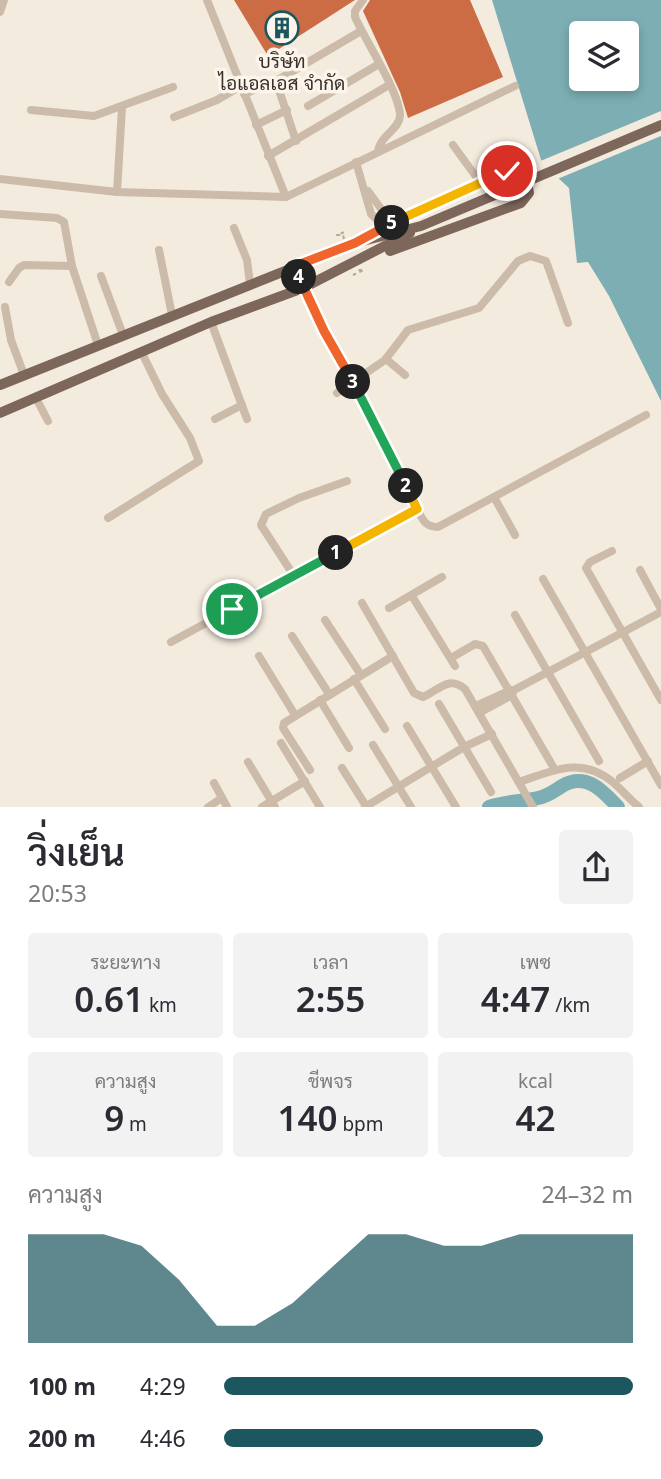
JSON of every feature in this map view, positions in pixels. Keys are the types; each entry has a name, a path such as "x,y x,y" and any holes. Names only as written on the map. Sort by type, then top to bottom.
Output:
{"main road":[{"path":"358,266 421,226 661,125"},
{"path":"0,413 211,322 521,203 530,193 526,176 519,169 480,183 399,219 355,243"},
{"path":"0,385 355,243 421,226"}],"street":[{"path":"0,12 4,0"},
{"path":"207,0 286,197"},
{"path":"363,0 355,11 361,30 398,104 400,117 398,124 379,143 378,152"},
{"path":"174,117 242,90 276,80 361,30"},
{"path":"308,106 379,64"},
{"path":"276,80 296,141"},
{"path":"268,156 389,85"},
{"path":"0,179 117,192 286,197 515,86"},
{"path":"31,110 87,116 122,107 173,87"},
{"path":"117,192 122,107"},
{"path":"256,125 287,110"},
{"path":"453,145 480,183"},
{"path":"356,162 366,189 371,214 384,227"},
{"path":"366,189 382,210 399,219"},
{"path":"0,214 62,220 66,226 72,266 98,345"},
{"path":"234,228 247,260 250,284"},
{"path":"159,250 172,315"},
{"path":"337,393 386,359 408,330 479,308 518,261 530,256 546,261 568,323"},
{"path":"9,282 24,265 72,266"},
{"path":"295,266 303,288 425,524 438,527 646,415"},
{"path":"102,276 123,335"},
{"path":"5,307 11,340 24,375"},
{"path":"211,322 247,419"},
{"path":"108,518 199,461 190,438 162,394 142,353"},
{"path":"386,359 405,375"},
{"path":"36,398 48,421"},
{"path":"215,419 242,405"},
{"path":"294,576 261,525 262,518 299,498 347,481"},
{"path":"494,497 515,536"},
{"path":"171,642 417,509"},
{"path":"612,551 590,562 586,568 661,700"},
{"path":"477,709 586,653 661,610 640,570"},
{"path":"389,608 442,577"},
{"path":"543,579 661,785"},
{"path":"412,596 453,662 479,644 512,692 555,770"},
{"path":"362,603 408,685 419,696 428,695 450,681 465,688 533,807"},
{"path":"515,615 599,761"},
{"path":"325,620 385,729"},
{"path":"292,636 329,694"},
{"path":"259,656 295,715"},
{"path":"310,771 283,727 284,723 393,656"},
{"path":"320,700 349,748"},
{"path":"439,704 491,792"},
{"path":"407,726 456,807"},
{"path":"342,768 366,807 464,747 492,734"},
{"path":"281,743 320,807"},
{"path":"373,745 411,807"},
{"path":"620,778 648,761"},
{"path":"248,762 273,804"},
{"path":"520,784 555,770 589,767 616,784 639,807"},
{"path":"262,807 273,804 304,781"},
{"path":"215,783 227,807"},
{"path":"208,807 222,798"}],"path":[{"path":"343,235 337,235 347,231"},
{"path":"354,275 364,270 358,266"}],"water":[{"path":"492,0 661,0 661,401 609,296 588,262 577,263 569,188 542,163"}],"pier":[{"path":"661,111 661,136 555,180 539,166 538,162"}],"building":[{"name":"บริษัท ไอแอลเอส จำกัด","path":"234,0 355,0 268,56"},
{"path":"370,0 470,0 503,77 408,118 400,92 363,11"}],"waterway":[{"path":"489,807 542,797 571,782 579,781 600,789 618,807"}],"place":[{"name":"บริษัท ไอแอลเอส จำกัด","path":"282,28"}],"route":[{"path":"232,609 417,509 370,414 324,331 295,266 355,243 439,200 507,171"}]}
